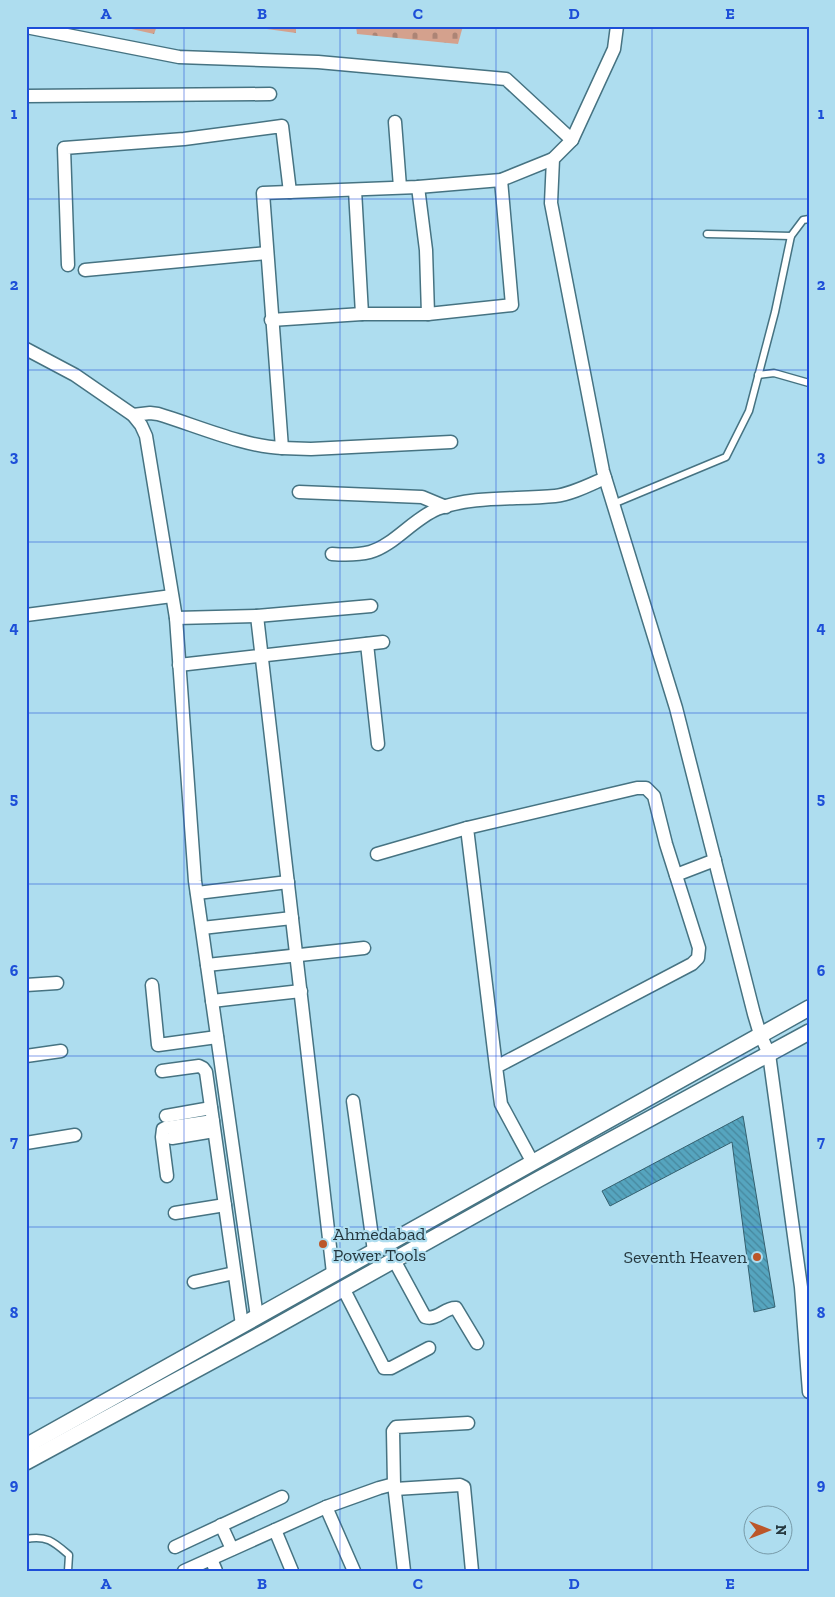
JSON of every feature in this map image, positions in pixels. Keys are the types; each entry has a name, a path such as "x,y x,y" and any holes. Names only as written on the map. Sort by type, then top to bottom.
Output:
{"street":[{"path":"282,448 263,193 355,190 500,180 554,159 572,140 614,49 617,26"},
{"path":"26,27 179,57 318,62 506,80 572,140"},
{"path":"26,96 270,94"},
{"path":"394,122 400,187"},
{"path":"68,265 64,148 184,139 282,126 290,192"},
{"path":"554,159 552,204 605,478 676,708 760,1034 769,1054 801,1288 809,1392"},
{"path":"271,320 362,314 428,314 512,305 500,180"},
{"path":"418,186 426,250 428,314"},
{"path":"355,190 362,314"},
{"path":"85,270 267,253"},
{"path":"26,349 75,375 133,415 141,424 146,436 176,618 197,893 257,1317"},
{"path":"133,415 158,414 237,440 282,448 311,449 451,442"},
{"path":"332,554 371,552 384,546 411,524 428,514 446,507 490,500 557,496 605,478"},
{"path":"299,492 422,497 446,507"},
{"path":"26,615 172,596"},
{"path":"176,618 257,616 371,606"},
{"path":"257,616 333,1273"},
{"path":"179,665 383,642"},
{"path":"367,644 378,744"},
{"path":"377,854 467,828 637,788 646,788 654,796 699,948 698,958 692,964 496,1068"},
{"path":"467,828 501,1104 533,1163"},
{"path":"676,875 715,860"},
{"path":"197,893 288,882"},
{"path":"202,928 292,918"},
{"path":"207,965 364,948"},
{"path":"26,984 57,983"},
{"path":"152,985 158,1045 217,1037"},
{"path":"212,1001 301,991"},
{"path":"26,1446 809,1008"},
{"path":"26,1462 809,1032"},
{"path":"26,1056 61,1051"},
{"path":"162,1071 199,1066 206,1072 242,1325"},
{"path":"354,1101 374,1250"},
{"path":"166,1116 211,1108"},
{"path":"172,1138 213,1126"},
{"path":"168,1176 162,1137 163,1130 166,1128 213,1126"},
{"path":"26,1144 75,1135"},
{"path":"175,1213 225,1205"},
{"path":"394,1260 425,1317 432,1318 450,1308 456,1308 477,1343"},
{"path":"194,1282 234,1273"},
{"path":"343,1288 384,1368 391,1368 430,1348"},
{"path":"404,1571 394,1486 392,1435 394,1429 468,1423"},
{"path":"184,1571 326,1507 379,1488 460,1485 466,1488 472,1571"},
{"path":"175,1547 282,1497"},
{"path":"326,1507 354,1571"},
{"path":"221,1525 232,1550"},
{"path":"276,1530 292,1571"},
{"path":"211,1559 216,1571"}],"lane":[{"path":"613,504 726,457 749,411 775,312 791,236 803,220 809,219"},
{"path":"707,234 791,236"},
{"path":"758,375 774,372 809,384"},
{"path":"26,1539 38,1537 54,1542 69,1555 68,1571"}],"green space":[{"path":"118,26 157,26 154,34"},
{"path":"245,26 296,26 296,33"},
{"path":"356,26 463,26 458,44 357,34"}],"building":[{"name":"Seventh Heaven","path":"743,1116 775,1307 754,1312 732,1142 610,1206 602,1191"}],"place":[{"name":"Ahmedabad Power Tools","path":"323,1244"},
{"name":"Seventh Heaven","path":"757,1257"}]}
